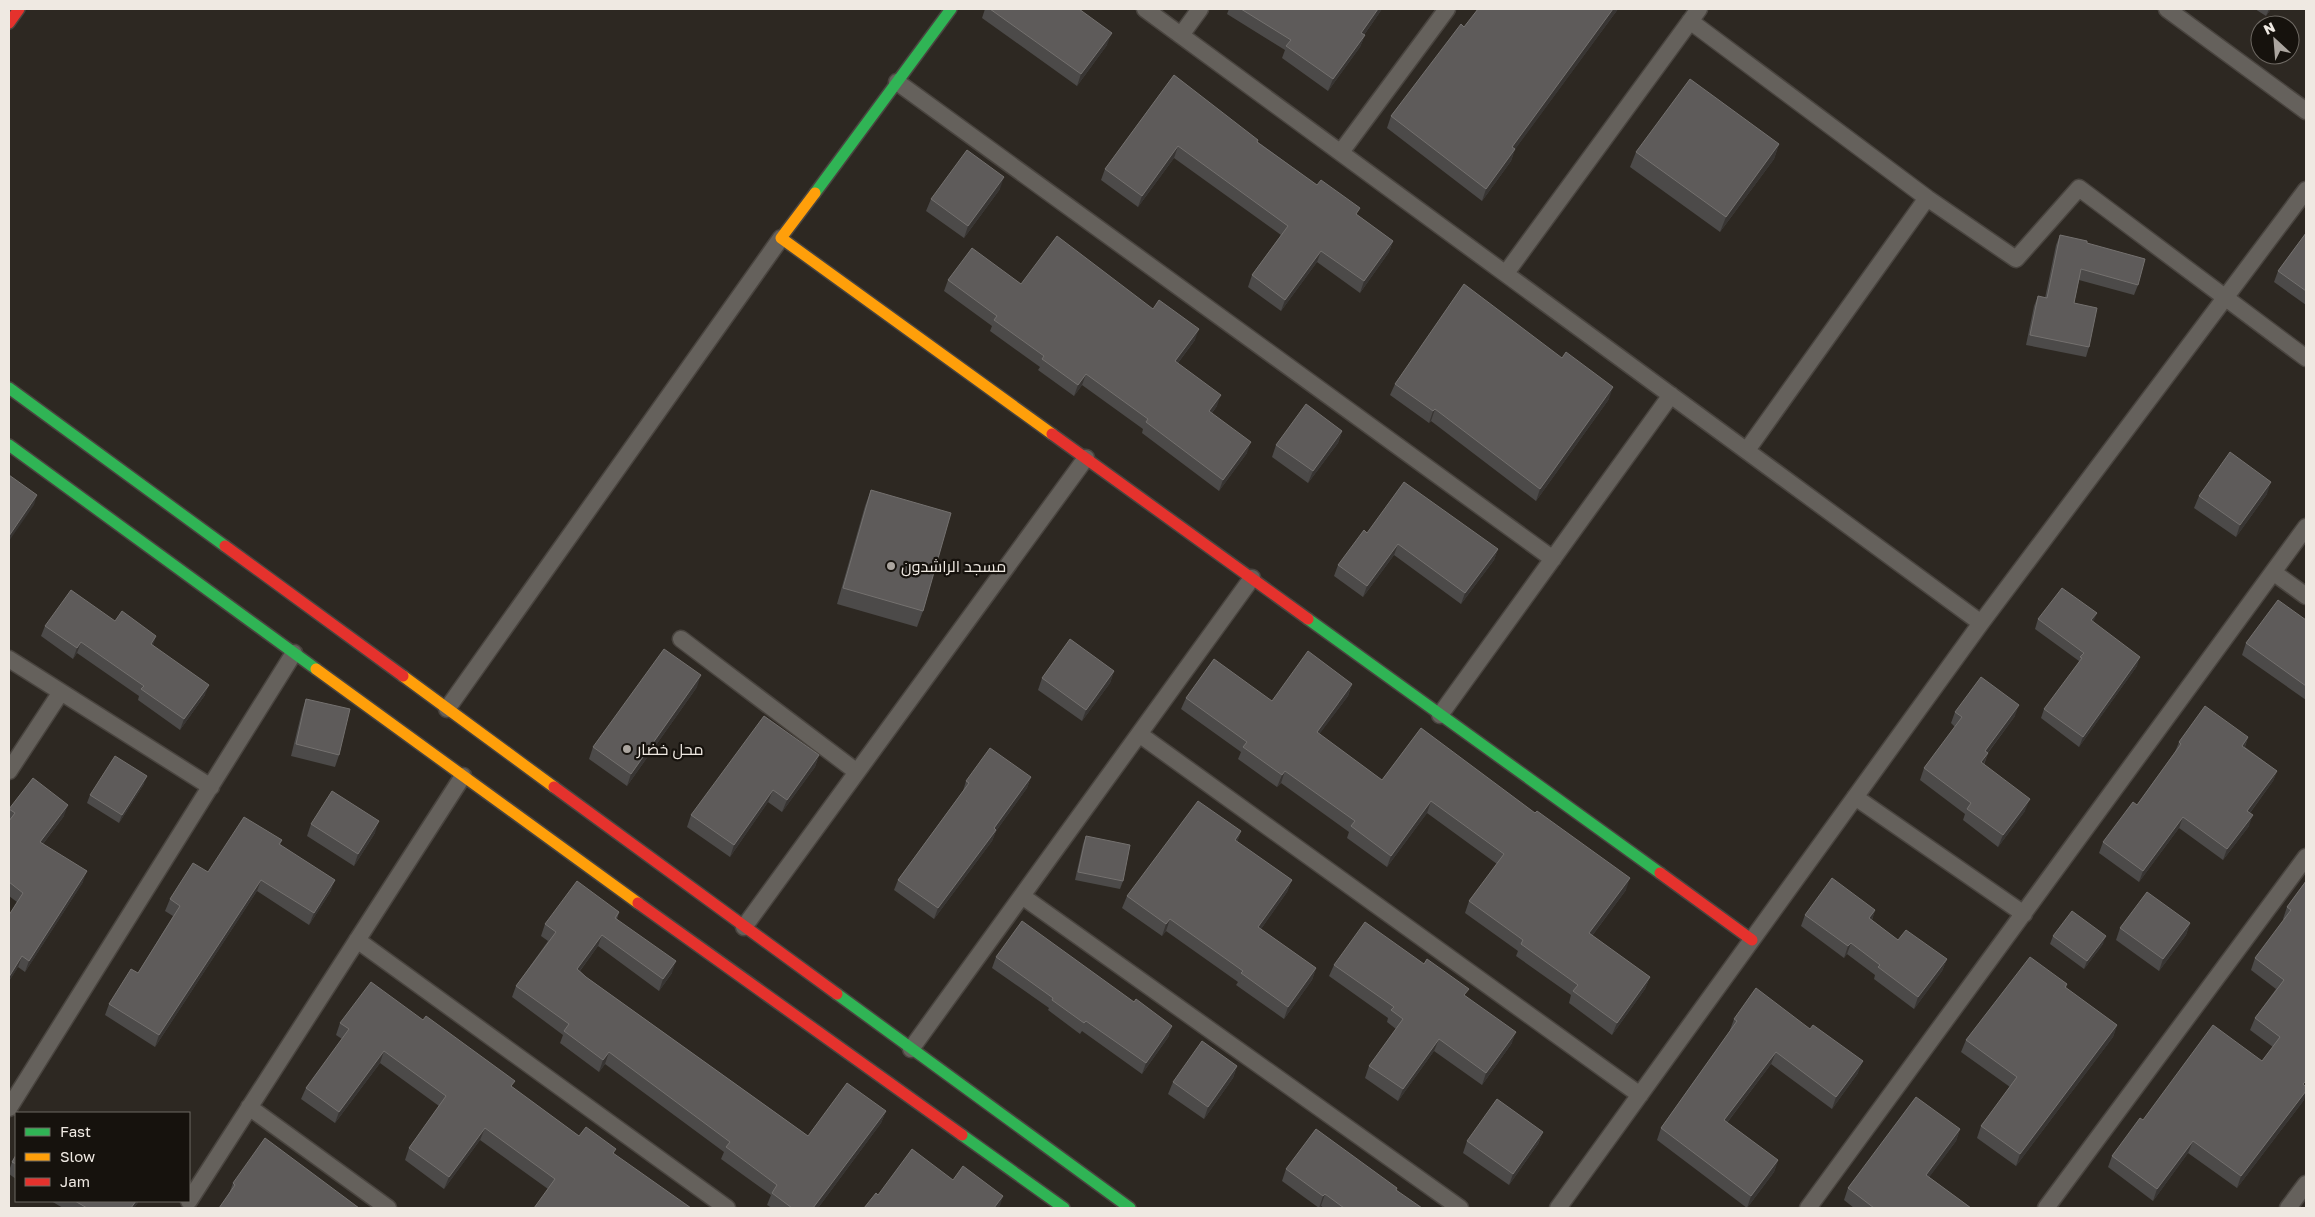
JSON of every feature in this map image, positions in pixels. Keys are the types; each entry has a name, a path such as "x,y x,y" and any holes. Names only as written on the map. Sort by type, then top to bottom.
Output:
{"street":[{"path":"9,23 19,9"},
{"path":"447,709 781,238 951,9"},
{"path":"1145,9 1981,623"},
{"path":"1181,35 1200,9"},
{"path":"1341,152 1447,9"},
{"path":"2177,12 2306,111"},
{"path":"1506,273 1694,15 1927,198 2016,259 2079,188 2306,358"},
{"path":"896,82 1553,559"},
{"path":"1558,1208 1981,623 2306,190"},
{"path":"1747,450 1927,198"},
{"path":"781,238 1752,940"},
{"path":"9,388 1130,1208"},
{"path":"1440,715 1671,394"},
{"path":"9,445 463,776 1064,1208"},
{"path":"744,926 1086,458"},
{"path":"1808,1208 2306,527"},
{"path":"2273,572 2306,596"},
{"path":"911,1049 1252,578"},
{"path":"681,639 857,772"},
{"path":"9,1108 294,653"},
{"path":"9,659 211,787"},
{"path":"9,771 61,692"},
{"path":"1139,734 1640,1095"},
{"path":"190,1199 463,776"},
{"path":"1855,797 2024,914"},
{"path":"2046,1208 2306,857"},
{"path":"1022,896 1460,1208"},
{"path":"357,940 727,1208"},
{"path":"249,1107 388,1208"},
{"path":"2288,1208 2306,1184"}],"building":[{"path":"990,9 1079,9 1112,33 1081,74"},
{"path":"1241,9 1378,9 1361,33 1365,35 1333,79 1286,46 1291,40"},
{"path":"1478,9 1613,9 1512,147 1515,149 1486,189 1391,116 1461,24 1464,27"},
{"path":"1174,75 1258,140 1257,142 1317,185 1321,180 1360,208 1356,214 1393,241 1364,281 1321,251 1285,300 1252,275 1288,226 1178,146 1142,196 1105,169"},
{"path":"1690,79 1779,144 1726,217 1636,152"},
{"path":"967,150 1004,177 968,226 931,199"},
{"path":"2306,233 2306,291 2278,271"},
{"path":"2060,235 2087,241 2087,243 2145,259 2138,285 2081,269 2074,303 2097,308 2089,347 2030,335 2038,296 2047,298"},
{"path":"1057,236 1153,309 1159,300 1199,329 1175,361 1221,395 1209,411 1251,442 1223,480 1146,422 1148,419 1086,374 1078,385 1042,359 1044,356 994,320 997,316 948,280 972,248 1021,284"},
{"path":"1464,284 1562,358 1566,352 1613,387 1540,489 1435,409 1433,411 1395,384"},
{"path":"1306,404 1342,431 1313,471 1276,445"},
{"path":"2230,452 2271,482 2240,525 2199,496"},
{"path":"9,475 37,495 9,536"},
{"path":"1404,482 1498,549 1465,593 1398,544 1367,586 1338,565 1364,530 1367,533"},
{"name":"مسجد الراشدون","path":"871,490 951,513 923,611 843,588"},
{"path":"2062,588 2097,613 2091,620 2140,657 2083,737 2044,709 2084,653 2038,619"},
{"path":"71,590 115,621 122,611 156,636 151,644 209,685 184,719 141,689 144,686 81,642 77,648 45,626"},
{"path":"2278,600 2306,620 2306,686 2246,643"},
{"path":"1070,639 1114,671 1086,710 1042,678"},
{"path":"664,649 701,675 631,774 593,747"},
{"path":"1308,651 1352,684 1317,732 1382,780 1421,728 1535,813 1537,811 1630,878 1589,933 1650,977 1617,1023 1573,991 1578,985 1521,944 1523,940 1469,901 1504,854 1431,801 1391,856 1351,826 1355,821 1285,771 1282,775 1243,747 1247,742 1186,698 1214,659 1272,701"},
{"path":"1981,677 2019,705 1985,751 1988,753 1981,762 2030,799 2003,835 1967,809 1971,803 1924,768 1962,717 1955,712"},
{"path":"306,699 350,709 339,755 296,744"},
{"path":"2205,706 2248,737 2242,746 2277,771 2247,811 2253,815 2227,849 2183,817 2143,871 2103,842 2133,802 2137,805 2181,744 2179,742"},
{"path":"764,716 819,755 787,800 773,790 734,845 691,815"},
{"path":"990,748 1031,777 994,828 996,830 938,908 898,880 969,783 966,781"},
{"path":"115,756 147,776 122,815 90,795"},
{"path":"33,778 68,805 40,842 87,871 29,961 22,956 9,977 9,915 23,893 9,882 9,821 15,813 9,809"},
{"path":"332,791 379,821 358,854 311,824"},
{"path":"1198,801 1241,831 1235,840 1292,880 1258,927 1316,968 1288,1007 1241,973 1243,971 1170,919 1166,924 1127,896"},
{"path":"244,817 282,840 279,844 335,880 314,913 261,880 159,1035 109,1004 131,969 138,973 180,906 170,899 193,863 208,872"},
{"path":"1086,836 1130,845 1123,881 1078,872"},
{"path":"1832,878 1875,910 1869,918 1898,940 1906,930 1947,959 1918,997 1878,967 1880,965 1851,943 1848,946 1805,915"},
{"path":"577,881 619,912 615,918 676,961 663,979 602,935 577,969 586,977 808,1136 847,1083 886,1111 813,1208 792,1208 772,1193 777,1185 726,1147 730,1142 609,1052 603,1060 564,1031 569,1024 516,986 556,932 545,924"},
{"path":"2306,881 2306,1081 2303,1084 2306,1087 2306,1091 2241,1176 2193,1141 2157,1189 2112,1156 2140,1118 2143,1120 2213,1025 2262,1061 2280,1037 2255,1018 2284,980 2255,958 2291,910 2287,907"},
{"path":"2147,892 2190,923 2163,959 2120,928"},
{"path":"2072,911 2106,936 2087,961 2053,936"},
{"path":"1022,921 1134,1002 1136,999 1172,1026 1146,1063 1086,1021 1084,1023 996,957"},
{"path":"1365,922 1424,964 1427,959 1469,989 1464,995 1516,1032 1486,1073 1439,1039 1403,1089 1369,1066 1403,1019 1391,1010 1394,1007 1334,965"},
{"path":"2030,957 2067,984 2065,987 2117,1025 2020,1154 1981,1126 2017,1077 1966,1040"},
{"path":"371,982 423,1020 426,1016 515,1081 511,1086 579,1136 586,1127 616,1149 613,1153 691,1208 534,1208 555,1179 485,1128 449,1177 409,1148 446,1096 384,1051 339,1112 306,1088 349,1029 340,1023"},
{"path":"1756,988 1810,1029 1813,1025 1863,1061 1836,1097 1776,1052 1724,1120 1778,1160 1751,1196 1661,1128 1737,1021 1734,1019"},
{"path":"1202,1041 1237,1066 1208,1107 1173,1082"},
{"path":"1916,1097 1960,1129 1926,1175 1971,1208 1874,1208 1848,1188"},
{"path":"1497,1099 1543,1132 1513,1174 1467,1141"},
{"path":"1316,1129 1422,1208 1344,1208 1325,1194 1323,1196 1286,1169"},
{"path":"265,1138 359,1208 219,1208 235,1185 233,1183"},
{"path":"912,1149 953,1180 963,1166 1003,1196 994,1208 864,1208 876,1193 878,1195"},
{"path":"77,1202 135,1202 131,1208 87,1208"}],"traffic: fast":[{"path":"815,193 951,9"},
{"path":"9,388 225,546"},
{"path":"9,445 316,669"},
{"path":"1308,619 1660,873"},
{"path":"837,994 1130,1208"},
{"path":"962,1135 1064,1208"}],"traffic: slow":[{"path":"815,193 781,238 1052,434"},
{"path":"316,669 638,903"},
{"path":"403,676 554,787"}],"traffic: jam":[{"path":"9,23 19,9"},
{"path":"1052,434 1308,619"},
{"path":"225,546 403,676"},
{"path":"554,787 837,994"},
{"path":"1660,873 1752,940"},
{"path":"638,903 962,1135"}],"place":[{"name":"مسجد الراشدون","path":"891,566"},
{"name":"محل خضار","path":"627,749"}]}
